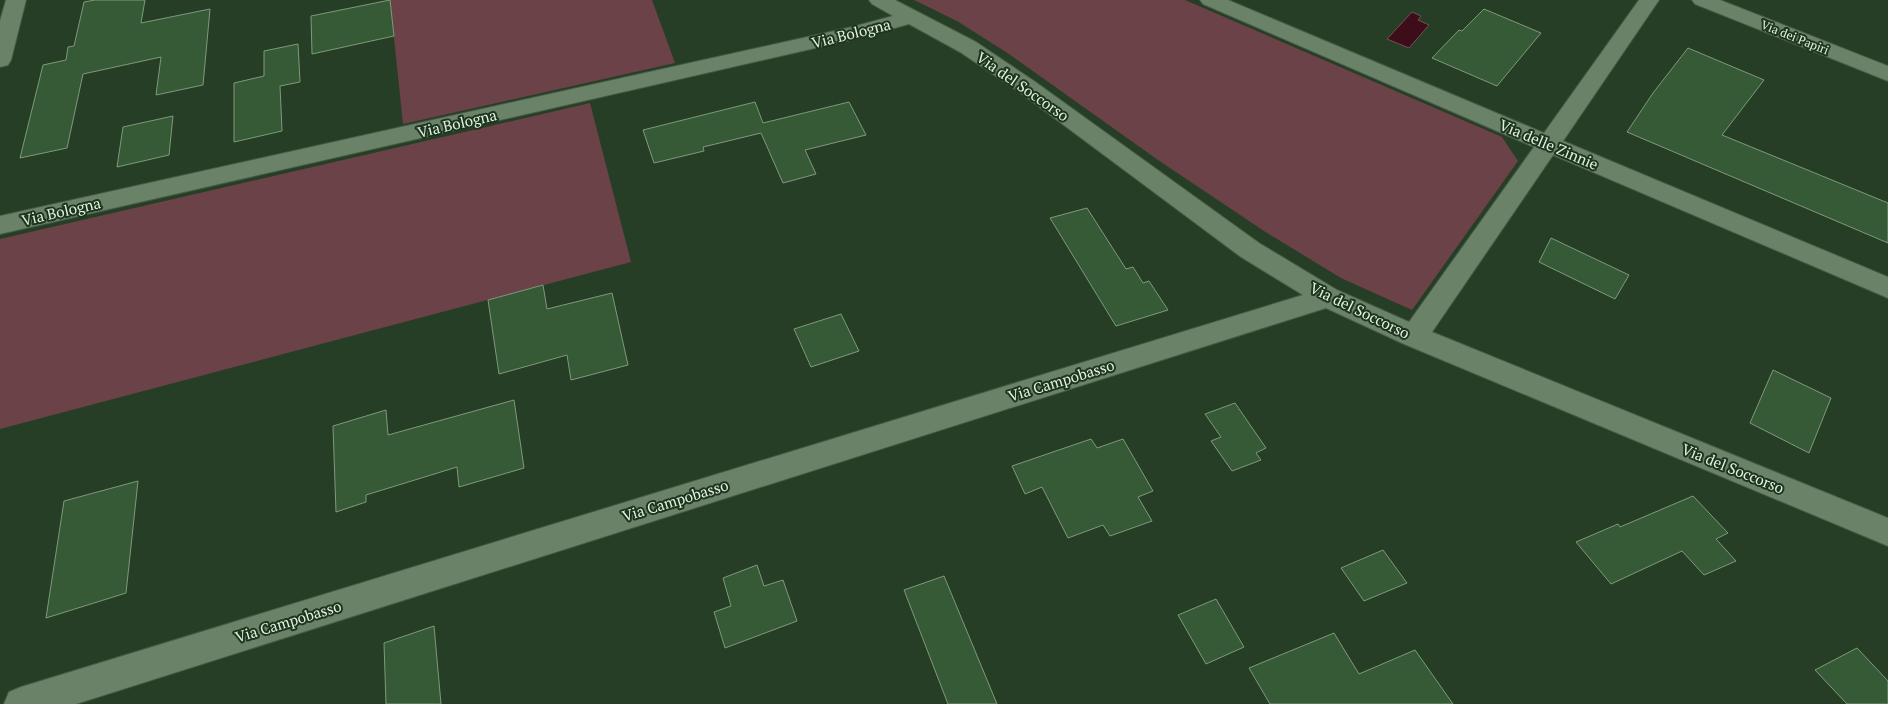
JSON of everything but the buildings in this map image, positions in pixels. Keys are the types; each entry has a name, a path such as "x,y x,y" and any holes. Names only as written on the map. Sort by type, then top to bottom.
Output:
{"street":[{"path":"0,60 16,0"},
{"name":"Via del Soccorso","path":"879,0 968,47 1017,80 1250,250 1328,297 1414,336 1888,532"},
{"name":"Via delle Zinnie","path":"1210,0 1888,288"},
{"path":"1414,336 1649,0"},
{"name":"Via dei Papiri","path":"1702,0 1888,74"},
{"name":"Via Bologna","path":"0,225 855,33 912,16"},
{"name":"Via Campobasso","path":"21,704 1328,297"}],"shaded area":[{"path":"390,0 652,0 675,63 403,124"},
{"path":"914,0 1185,0 1502,137 1518,161 1412,310 1341,278 1264,231 1158,160 1009,54 957,21"},
{"path":"1412,12 1421,16 1418,20 1429,25 1409,48 1387,39"},
{"path":"590,103 631,262 0,429 0,239"}]}
